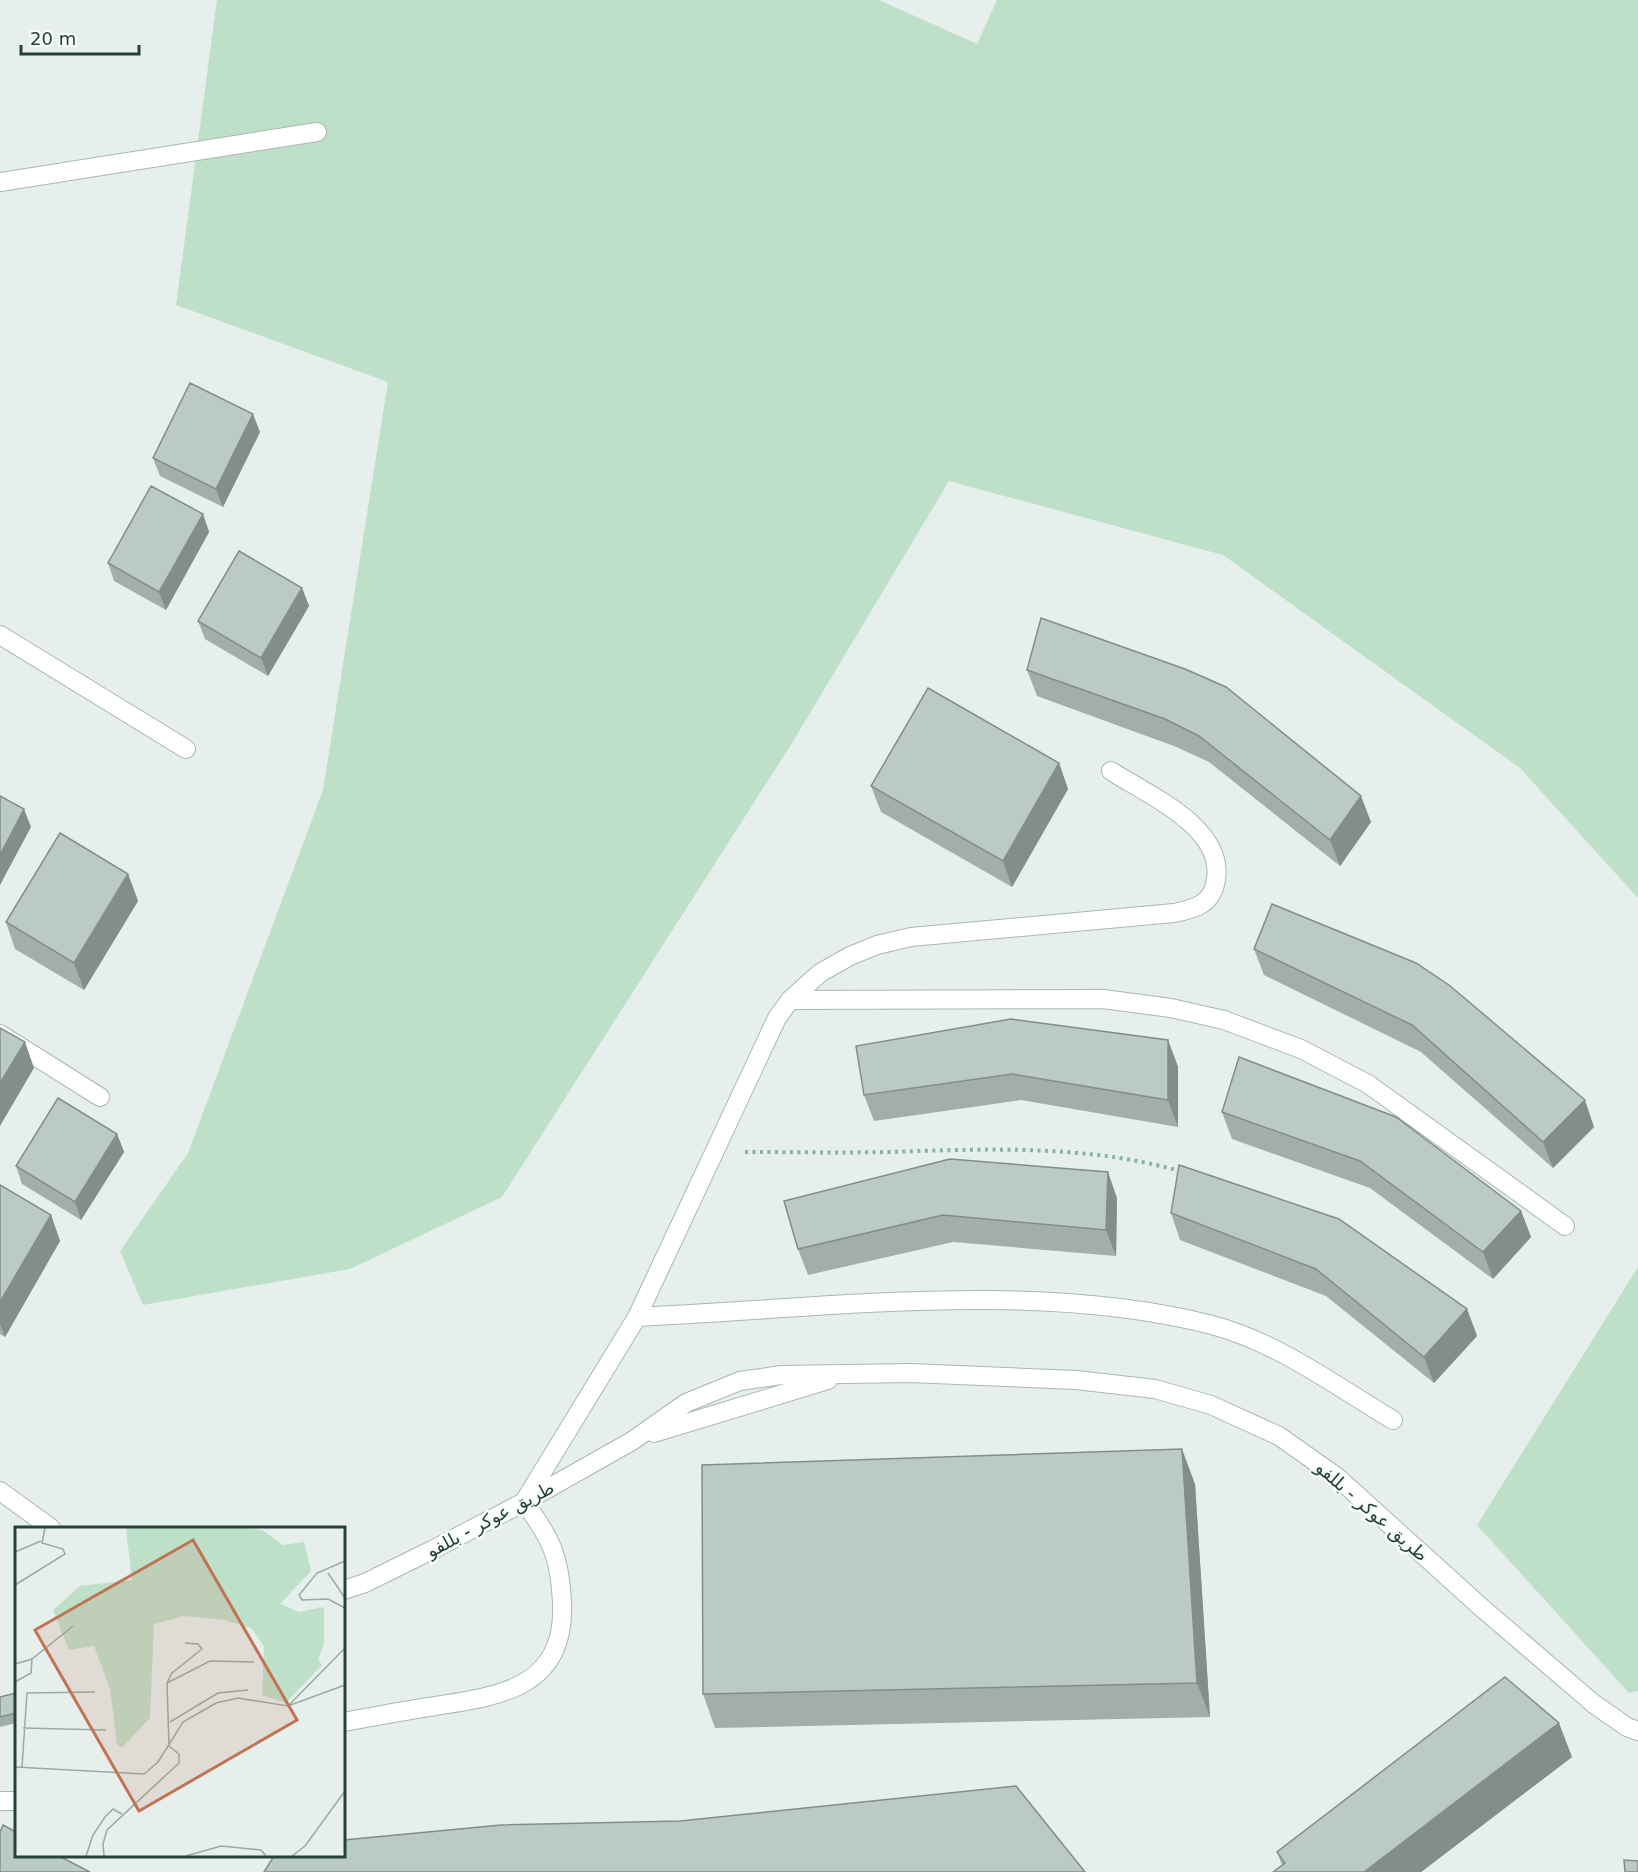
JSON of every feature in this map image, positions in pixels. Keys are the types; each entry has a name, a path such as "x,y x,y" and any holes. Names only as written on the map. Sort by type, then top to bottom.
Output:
{"street":[{"path":"0,182 316,132"},
{"path":"0,635 186,749"},
{"path":"345,1722 489,1697 524,1684 555,1652 561,1635 561,1570 546,1532 524,1502 637,1317 760,1050 790,1000 820,973 876,945 911,937 1174,914 1194,909 1207,901 1216,882 1218,869 1216,858 1203,834 1185,817 1111,771"},
{"path":"790,1000 1103,999 1171,1008 1224,1020 1301,1049 1368,1084 1564,1226"},
{"path":"0,1034 100,1097"},
{"path":"637,1317 845,1305 990,1301 1062,1303 1143,1312 1213,1325 1249,1338 1280,1353 1393,1420"},
{"name":"طريق عوكر - بللفو","path":"345,1590 365,1583 524,1502 632,1441 686,1403 740,1382 781,1375 950,1373 1076,1380 1155,1389 1211,1405 1279,1436 1337,1477 1482,1608 1594,1704 1634,1727"},
{"path":"0,1491 50,1527"},
{"path":"0,1801 15,1802"}],"path":[{"path":"714,1152 978,1150 1071,1153 1160,1165 1192,1175"}],"green space":[{"path":"217,0 879,0 977,44 997,0 1638,0 1638,898 1520,768 1223,555 949,481 792,743 502,1197 350,1269 143,1305 120,1251 188,1153 323,790 388,382 176,305"},
{"path":"1638,1267 1638,1691 1629,1693 1477,1525"}],"building":[{"path":"190,383 253,414 216,489 153,458"},
{"path":"151,486 203,514 159,592 108,563"},
{"path":"239,551 302,588 261,658 198,621"},
{"path":"1041,618 1185,669 1226,687 1361,796 1330,840 1199,736 1165,719 1027,670"},
{"path":"928,688 1059,763 1003,861 871,786"},
{"path":"0,796 24,809 0,855"},
{"path":"60,833 128,874 74,963 6,922"},
{"path":"1272,904 1416,963 1449,985 1585,1100 1543,1142 1412,1025 1254,949"},
{"path":"1011,1019 1168,1040 1168,1100 1012,1074 864,1095 856,1046"},
{"path":"0,1028 25,1042 0,1083"},
{"path":"1239,1057 1396,1117 1521,1211 1483,1252 1360,1161 1222,1112"},
{"path":"58,1098 117,1134 75,1202 16,1166"},
{"path":"950,1159 1108,1172 1106,1230 943,1215 798,1249 784,1201"},
{"path":"1179,1165 1339,1219 1467,1309 1424,1357 1316,1269 1171,1213"},
{"path":"0,1185 51,1215 0,1302"},
{"path":"1182,1449 1197,1683 703,1694 702,1465"},
{"path":"1505,1677 1559,1723 1364,1872 1273,1872 1285,1863 1277,1852"},
{"path":"15,1693 15,1713 0,1717 0,1697"},
{"path":"1016,1786 1085,1872 264,1872 273,1857 345,1857 345,1840 501,1825 680,1821"},
{"path":"3,1825 15,1831 15,1857 61,1857 90,1872 0,1872 0,1832"},
{"path":"1624,1860 1638,1861 1638,1872 1625,1872"}]}
